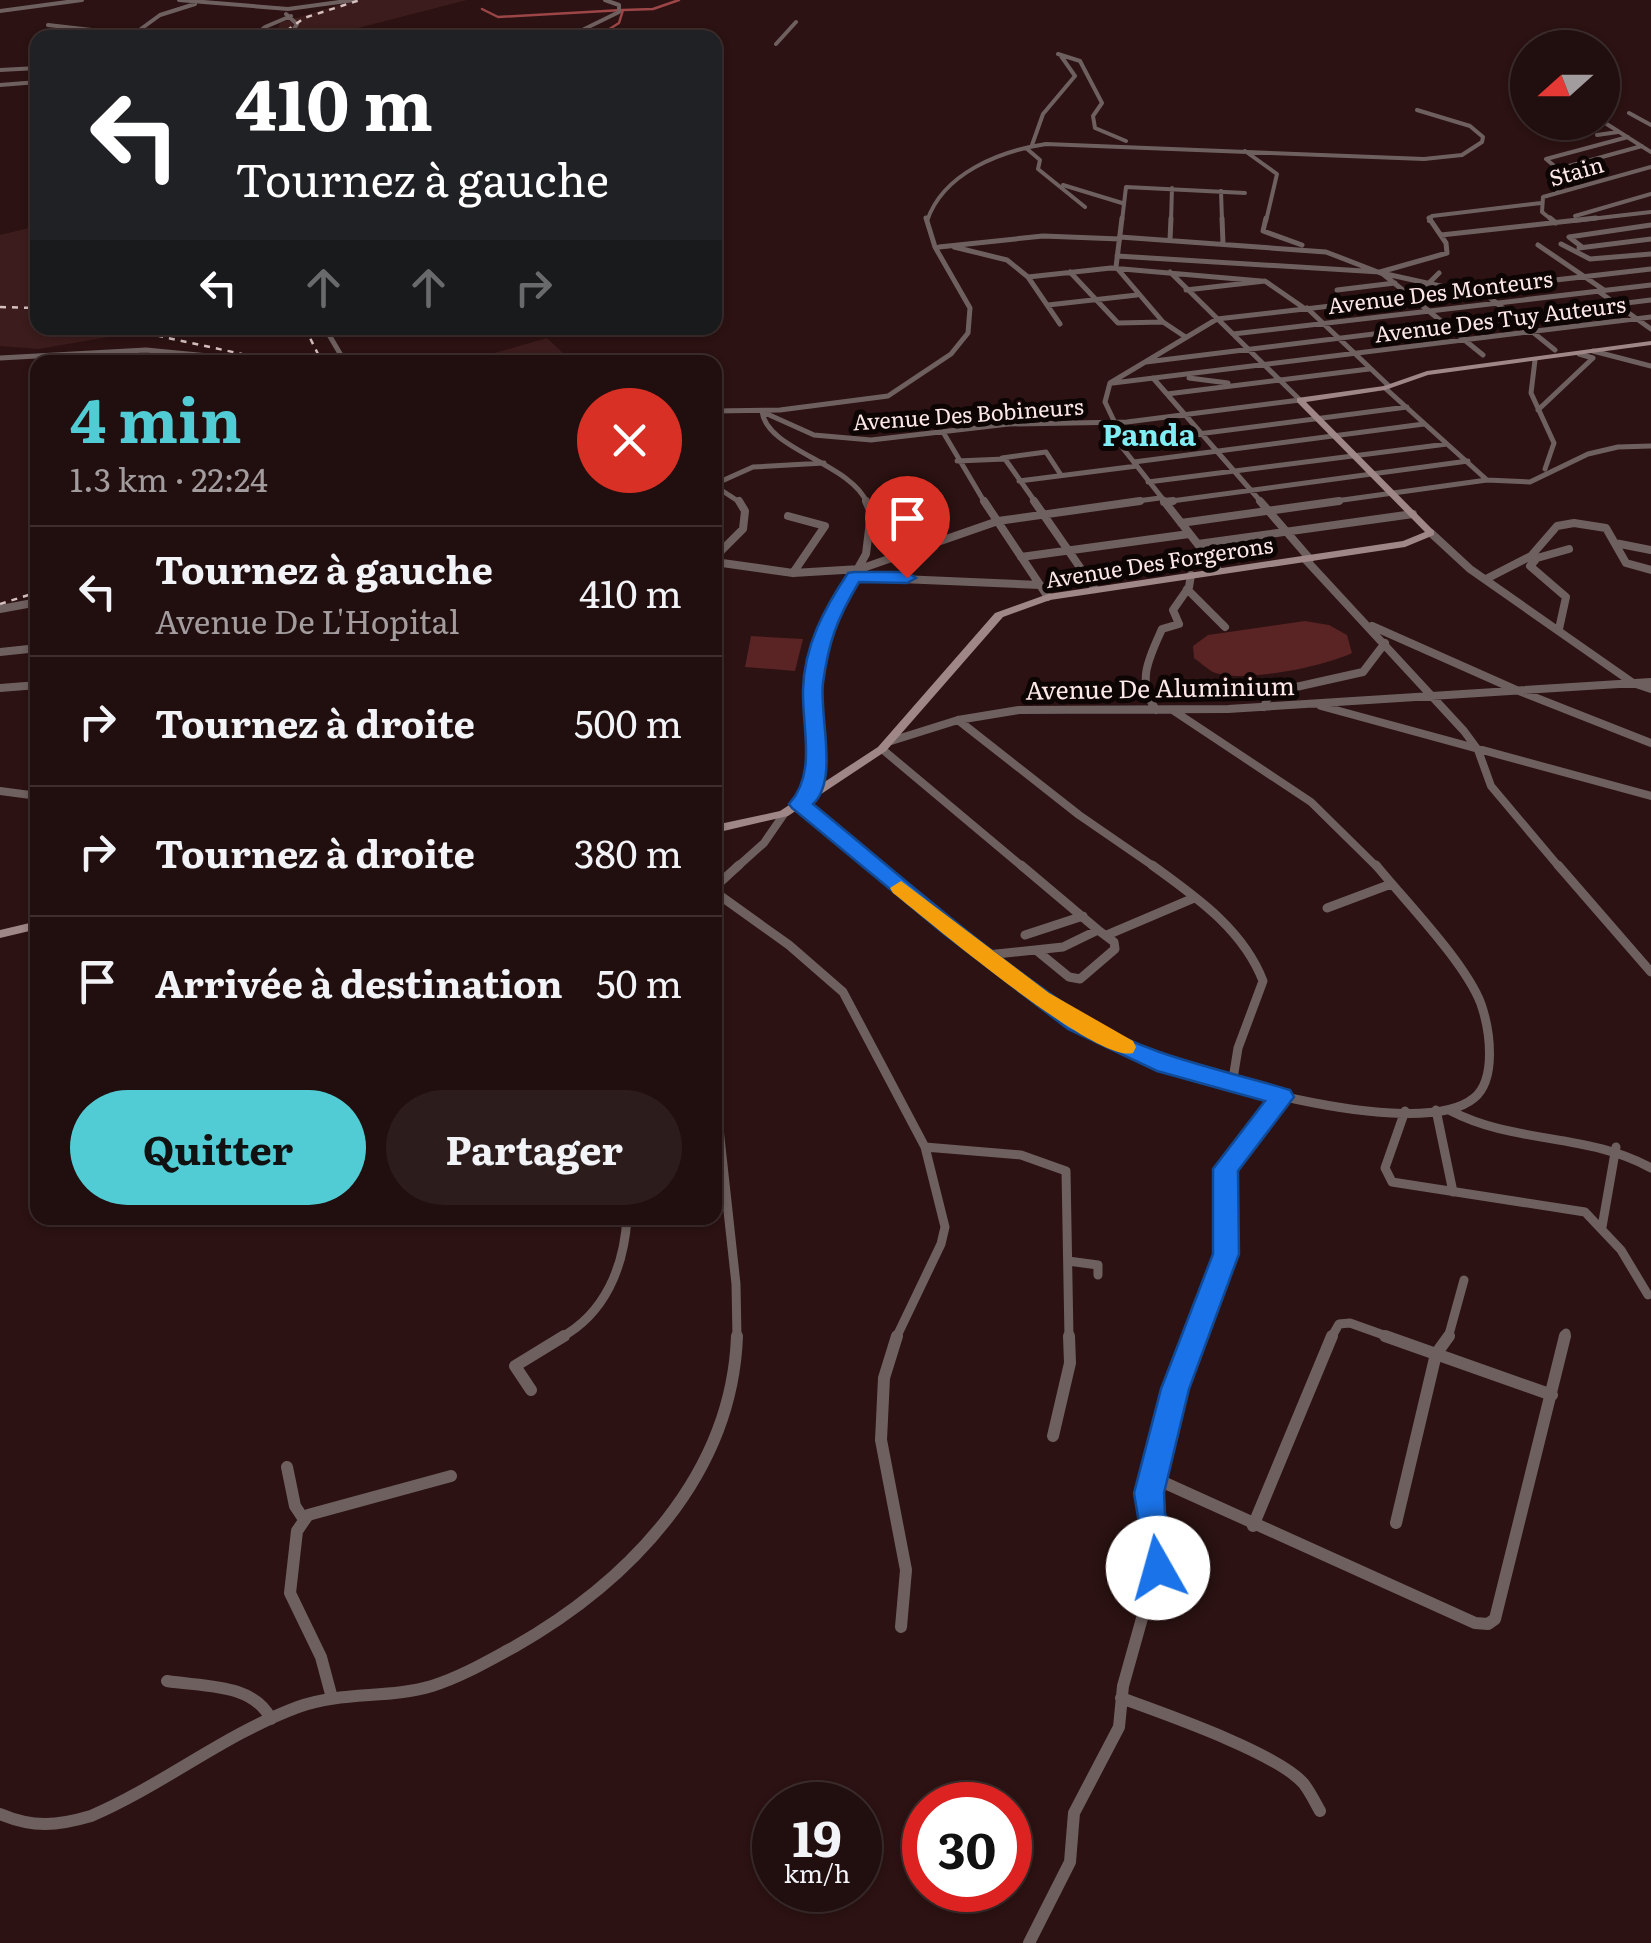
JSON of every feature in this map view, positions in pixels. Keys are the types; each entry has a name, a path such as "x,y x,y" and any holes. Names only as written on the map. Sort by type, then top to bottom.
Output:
{"street":[{"path":"0,10 82,0"},
{"path":"179,0 279,12 318,10 354,0"},
{"path":"583,30 620,12 618,5 604,0"},
{"path":"139,30 160,16 198,3"},
{"path":"279,12 297,24 294,30"},
{"path":"261,30 290,16"},
{"path":"776,44 796,22"},
{"path":"48,24 87,30"},
{"path":"1085,207 1036,168 1040,160 1029,146 1032,129 1046,106 1066,90 1075,76 1058,54 1080,61 1102,102 1094,116 1094,128 1119,140 1146,145"},
{"path":"0,70 30,68"},
{"path":"0,82 30,82"},
{"path":"722,411 762,411 888,396 906,388 951,354 968,333 968,301 926,218 945,193 978,162 1046,144 1424,159 1462,155 1482,142 1483,137 1470,126 1416,110"},
{"path":"1629,113 1650,123"},
{"path":"1620,132 1651,152"},
{"path":"1628,137 1548,157 1549,164 1558,168 1642,146"},
{"path":"1245,151 1252,160 1277,174 1263,231 1382,273 1461,291"},
{"path":"1557,193 1554,182 1558,168"},
{"name":"Stain","path":"1554,222 1542,212 1540,203 1544,198 1651,168"},
{"path":"1056,183 1122,202"},
{"path":"1184,336 1163,322 1119,269 1116,256 1122,202 1128,186 1245,193"},
{"path":"1170,240 1172,188"},
{"path":"1222,191 1224,243"},
{"path":"1554,222 1651,194"},
{"path":"1116,256 1382,273 1444,255 1448,248 1430,225 1430,216 1540,203"},
{"path":"1611,206 1651,232"},
{"path":"1441,236 1651,212"},
{"path":"1582,248 1569,237 1641,226"},
{"path":"1569,249 1651,232"},
{"path":"937,246 1043,236 1319,250"},
{"path":"1561,244 1590,260 1651,254"},
{"path":"1538,245 1651,330"},
{"path":"937,246 1002,258 1028,278 1060,324"},
{"path":"1028,278 1119,269 1270,283 1338,338 1486,480"},
{"path":"1115,423 1105,402 1110,383 1216,319 1651,269"},
{"path":"1070,272 1118,323 1163,322"},
{"path":"1169,272 1464,565 1633,682"},
{"path":"1382,273 1415,296 1483,356"},
{"path":"1415,296 1439,273"},
{"path":"1186,290 1261,281"},
{"path":"1337,290 1394,283"},
{"name":"Avenue Des Monteurs","path":"1233,334 1651,284"},
{"path":"1479,289 1555,350"},
{"path":"1048,305 1137,295"},
{"path":"1143,362 1651,300"},
{"name":"Avenue Des Tuy Auteurs","path":"1171,376 1651,317"},
{"path":"1300,400 1387,387 1427,373 1651,343"},
{"path":"55,355 146,350 198,355"},
{"path":"1593,351 1651,366"},
{"path":"1538,410 1594,358 1579,354"},
{"path":"0,358 30,356"},
{"path":"1534,360 1532,393 1554,443 1544,469"},
{"path":"1167,394 1369,369"},
{"path":"1110,383 1171,376 1246,385"},
{"path":"1153,378 1308,559 1434,697 1478,750 1491,786 1511,812 1651,972"},
{"name":"Avenue Des Bobineurs","path":"762,411 806,432 844,440 1009,424 1115,423 1300,400"},
{"path":"1120,444 1406,407"},
{"path":"762,411 763,422 776,435 860,486 869,505 870,540 857,573 820,636 812,712 817,752 805,800 987,955 1094,1033 1166,1064 1232,1086 1282,1097 1405,1111 1451,1111 1483,1125 1616,1147 1651,1168"},
{"path":"1102,423 1218,570"},
{"path":"1019,481 1424,424"},
{"path":"943,432 957,461 1048,596"},
{"path":"1148,482 1448,444"},
{"path":"1180,523 1486,480 1530,482 1544,469 1616,447 1651,446"},
{"path":"957,461 1046,452 1062,475"},
{"path":"1002,458 1095,590"},
{"path":"857,573 998,521 1252,492 1468,461"},
{"path":"722,482 753,468 826,463"},
{"path":"722,490 740,502 747,519 741,536 722,554"},
{"path":"1198,544 1412,514"},
{"path":"788,516 825,526 794,573"},
{"path":"1486,579 1531,556 1557,526 1604,527 1626,563 1651,570"},
{"name":"Avenue Des Forgerons","path":"784,814 887,745 999,615 1048,596 1405,544 1431,532"},
{"path":"1021,557 1189,534"},
{"path":"1615,543 1651,550"},
{"path":"1559,629 1566,597 1530,566 1537,558 1568,549"},
{"path":"722,561 794,573 857,573 1040,585"},
{"path":"1156,710 1147,696 1143,672 1162,629 1179,624 1174,610 1188,589 1191,575"},
{"path":"1188,589 1226,628"},
{"path":"0,618 3,608 30,603"},
{"path":"1370,625 1514,689 1651,743"},
{"path":"1264,707 1269,695 1363,672 1385,643"},
{"path":"0,652 30,649"},
{"name":"Avenue De Aluminium","path":"887,745 958,720 1019,710 1264,707 1633,682 1651,685"},
{"path":"0,688 30,686"},
{"path":"1314,704 1651,796"},
{"path":"1174,710 1328,816 1391,884 1462,973 1483,1012 1488,1046 1486,1084 1468,1103 1451,1111"},
{"path":"958,720 1194,898 1243,943 1262,973 1258,1002 1235,1058 1232,1086"},
{"path":"887,745 1114,942 1114,949 1077,980 1036,950"},
{"path":"0,791 30,795"},
{"path":"722,827 784,814"},
{"path":"722,882 764,843 784,814"},
{"path":"1326,908 1391,884"},
{"path":"722,894 789,944 843,992 925,1147 945,1227 936,1259 891,1349 882,1409 881,1440 906,1570 901,1627"},
{"path":"987,955 1085,940 1194,898"},
{"path":"1024,935 1083,916"},
{"path":"0,931 30,924"},
{"path":"1028,1943 1070,1862 1074,1813 1120,1727 1122,1698 1158,1568 1159,1532 1149,1504 1154,1478 1179,1376 1226,1254 1226,1169 1282,1097"},
{"path":"1436,1110 1453,1192"},
{"path":"1405,1111 1388,1152 1386,1177 1392,1182 1584,1212 1602,1227 1636,1269 1648,1295"},
{"path":"925,1147 1062,1166 1068,1177 1069,1376 1053,1436"},
{"path":"1602,1227 1616,1147"},
{"path":"0,1814 39,1826 96,1813 271,1719 332,1698 388,1694 441,1683 525,1640 604,1586 641,1550 694,1480 728,1405 736,1347 722,1159"},
{"path":"531,1390 516,1366 574,1330 600,1304 625,1244 626,1225"},
{"path":"1068,1261 1098,1266 1098,1275"},
{"path":"1396,1522 1436,1354 1448,1338 1464,1280"},
{"path":"1253,1526 1325,1348 1339,1324 1350,1323 1552,1395"},
{"path":"1154,1478 1253,1526 1475,1623 1488,1624 1495,1620 1566,1333"},
{"path":"287,1467 295,1506 302,1518"},
{"path":"302,1518 452,1476"},
{"path":"302,1518 290,1592 322,1658 332,1698"},
{"path":"167,1680 251,1694 264,1704 271,1719"},
{"path":"1122,1698 1208,1730 1291,1774 1302,1783 1320,1811"}],"shaded area":[{"path":"355,0 467,0 350,30 278,30 280,23"},
{"path":"30,228 30,335 121,335 38,349 0,346 0,235"},
{"path":"547,338 565,355 488,355"},
{"path":"1305,621 1329,625 1347,635 1352,653 1304,668 1243,676 1213,672 1194,658 1193,646 1208,635"},
{"path":"751,636 803,639 795,671 745,667"}],"waterway":[{"path":"623,10 653,9 679,0"},
{"path":"482,9 498,17 623,10"},
{"path":"608,30 619,23 623,10"}],"railway":[{"path":"288,30 304,18 360,0"},
{"path":"0,307 30,308"},
{"path":"154,335 242,354"},
{"path":"308,335 318,355"},
{"path":"0,604 30,595"}],"slow traffic":[{"path":"901,888 1041,998 1077,1023 1124,1047"}],"district":[{"name":"Panda","path":"1149,433"}],"route":[{"path":"907,578 854,577 825,624 812,688 817,752 810,797 800,804 951,928 1077,1023 1123,1047 1197,1076 1282,1097 1226,1169 1226,1254 1183,1364 1149,1493 1150,1513 1159,1532 1158,1568"}]}
